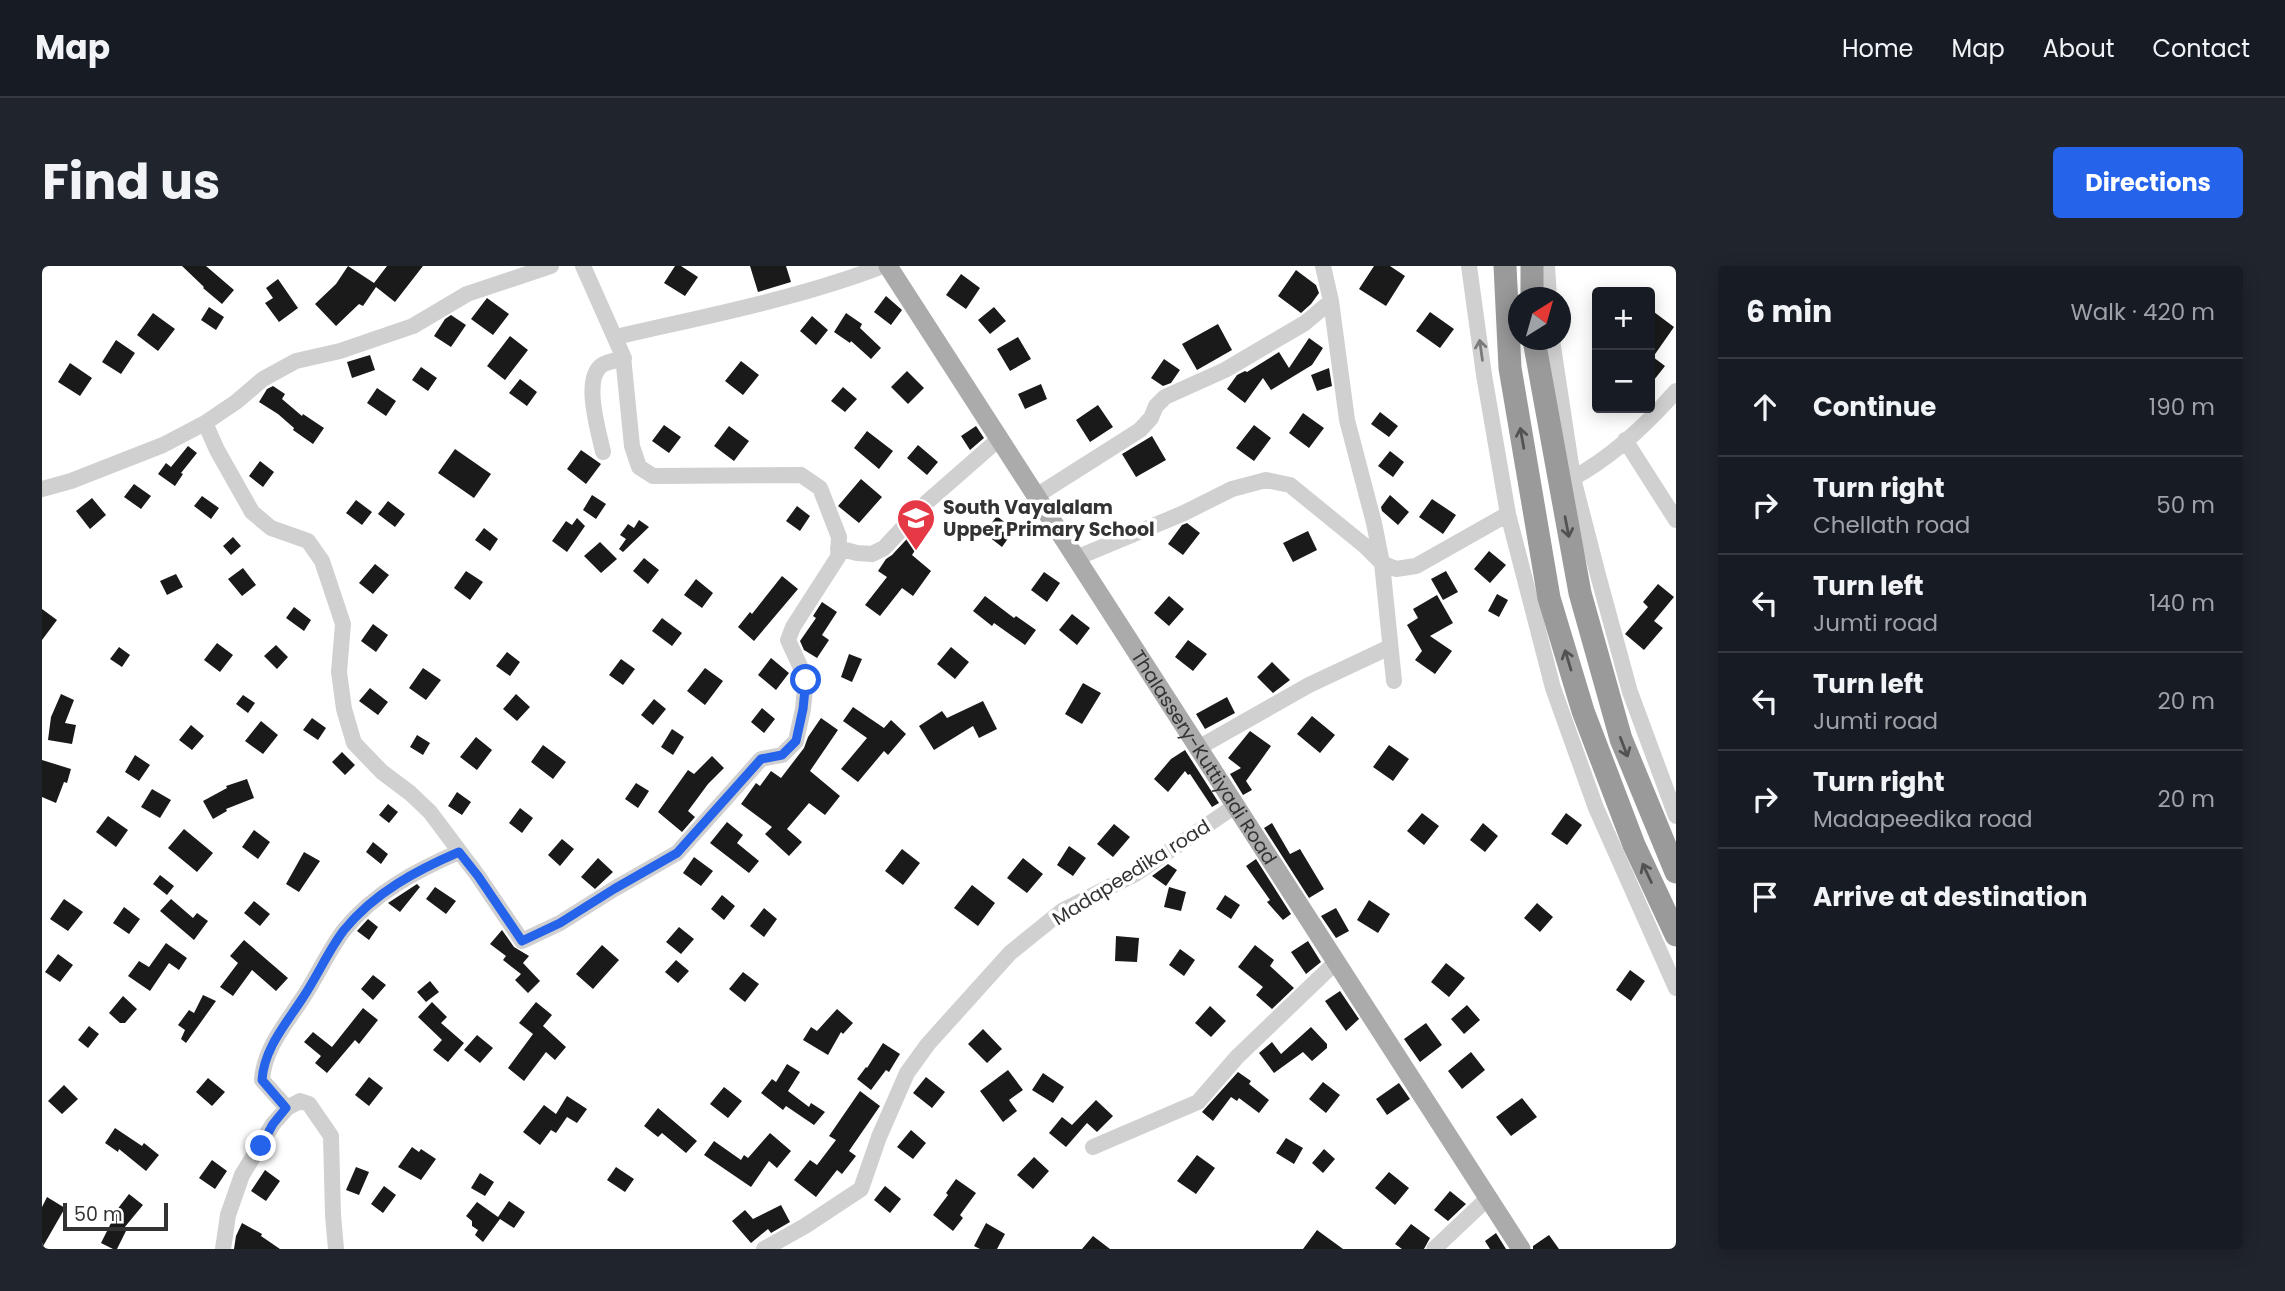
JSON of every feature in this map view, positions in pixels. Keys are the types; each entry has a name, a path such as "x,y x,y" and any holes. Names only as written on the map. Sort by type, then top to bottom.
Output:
{"highway":[{"path":"1505,266 1510,368 1549,598 1588,723 1634,845 1676,935"},
{"path":"1532,266 1532,287"},
{"path":"1536,350 1580,593 1621,739 1676,872"}],"main road":[{"name":"Thalassery-Kuttiyadi Road","path":"885,266 1521,1249"}],"street":[{"path":"42,489 71,481 163,445 205,423 236,402 262,379 296,361 340,351 414,326 467,294 551,266"},
{"path":"205,423 252,512 271,528 308,541 322,561 343,624 339,672 344,709 354,743 382,772 430,812 522,941 560,923 677,853 761,759 782,755 796,741 806,680 788,640 793,627 838,557 839,537 820,488 801,475 653,476 639,467 632,446 624,358 583,266"},
{"path":"616,337 734,310 842,281 885,266"},
{"path":"1323,266 1332,301 1347,420 1382,563 1394,681"},
{"path":"1469,266 1484,375 1508,514 1553,688 1596,808 1676,988"},
{"path":"1547,266 1548,287"},
{"path":"1036,496 1140,430 1165,397 1225,370 1305,323 1332,301"},
{"path":"1554,350 1573,478 1630,692 1676,816"},
{"path":"603,452 592,394 593,376 602,365 624,358"},
{"path":"1573,478 1595,466 1657,413 1676,391"},
{"path":"838,548 872,554 884,548 927,502 999,439"},
{"path":"1625,440 1676,520"},
{"path":"1076,558 1184,513 1232,489 1266,480 1290,485 1382,563 1396,569 1416,566 1508,514"},
{"path":"1198,748 1309,685 1390,647"},
{"name":"Madapeedika road","path":"764,1249 861,1189 878,1137 907,1073 928,1044 1010,953 1062,911 1137,873 1235,806"},
{"path":"286,1108 262,1080 263,1064 275,1040 344,931 392,887 423,867 459,852"},
{"path":"1093,1147 1198,1102 1237,1057 1336,962"},
{"path":"223,1249 228,1215 242,1175 273,1124 286,1108 300,1101 309,1104 331,1136 336,1249"},
{"path":"1434,1249 1488,1198"}],"building":[{"path":"182,266 206,266 234,290 222,304"},
{"path":"348,266 374,283 387,266 423,266 395,302 376,287 363,306 359,304 336,326 315,304 336,284"},
{"path":"675,266 681,266 698,277 685,296 664,283"},
{"path":"750,266 786,266 791,282 758,292"},
{"path":"1374,266 1390,266 1405,276 1386,306 1359,289"},
{"path":"1296,270 1316,285 1319,293 1301,313 1278,296"},
{"path":"961,274 980,288 966,309 946,295"},
{"path":"278,279 298,308 279,322 265,303 273,298 266,288"},
{"path":"886,296 902,310 891,325 874,312"},
{"path":"487,298 509,314 493,335 471,319"},
{"path":"209,307 224,317 216,330 201,320"},
{"path":"994,307 1006,321 990,334 978,320"},
{"path":"1430,312 1454,329 1440,348 1416,331"},
{"path":"153,313 175,329 158,351 137,335"},
{"path":"846,313 862,324 860,328 881,348 871,359 851,341 850,343 834,332"},
{"path":"1655,313 1674,327 1655,354"},
{"path":"451,315 466,325 451,347 434,336 445,319"},
{"path":"812,316 828,330 816,345 800,331"},
{"path":"1218,324 1232,350 1197,370 1182,344"},
{"path":"510,336 528,350 505,380 487,366"},
{"path":"1018,337 1031,359 1010,371 997,349"},
{"path":"1309,338 1323,348 1312,365 1271,390 1263,378 1245,403 1227,389 1237,375 1247,372 1279,352 1289,368"},
{"path":"116,340 135,353 121,374 102,362"},
{"path":"370,355 375,370 352,378 347,362"},
{"path":"1655,358 1665,366 1655,379"},
{"path":"1164,359 1180,370 1171,383 1163,386 1151,378"},
{"path":"741,361 759,375 743,395 725,381"},
{"path":"70,363 92,378 80,396 58,382"},
{"path":"421,367 437,378 428,391 412,380"},
{"path":"1329,368 1332,386 1317,391 1311,375"},
{"path":"907,371 924,388 908,404 891,387"},
{"path":"520,379 537,392 527,406 509,393"},
{"path":"1041,384 1047,399 1025,409 1018,394"},
{"path":"273,386 285,394 282,399 302,416 303,414 324,428 313,444 293,430 278,414 259,402 267,389"},
{"path":"843,387 857,399 845,412 831,401"},
{"path":"377,388 396,401 386,416 367,403"},
{"path":"1098,405 1113,427 1090,442 1076,420"},
{"path":"1380,412 1398,426 1389,437 1371,424"},
{"path":"1303,413 1324,428 1309,448 1289,433"},
{"path":"664,425 681,437 669,453 652,441"},
{"path":"1254,425 1271,438 1254,461 1236,448"},
{"path":"729,426 749,441 734,461 714,446"},
{"path":"976,426 984,438 970,450 961,436"},
{"path":"867,431 893,451 879,469 854,448"},
{"path":"1152,436 1166,460 1136,477 1122,454"},
{"path":"918,445 938,462 927,475 907,458"},
{"path":"188,446 197,453 181,473 183,474 175,486 158,474 166,463 171,467"},
{"path":"455,449 491,474 474,498 438,473"},
{"path":"581,450 601,464 586,484 567,469"},
{"path":"1390,451 1404,462 1393,477 1378,466"},
{"path":"260,461 274,472 263,487 249,476"},
{"path":"861,479 882,497 859,523 838,506"},
{"path":"134,484 151,496 141,509 124,497"},
{"path":"592,495 606,504 596,519 583,510"},
{"path":"1390,495 1409,512 1398,525 1382,511 1381,507"},
{"path":"202,496 219,508 211,519 194,506"},
{"path":"92,498 106,515 90,529 76,511"},
{"path":"1432,499 1456,515 1443,534 1419,517"},
{"path":"356,500 372,512 362,525 346,513"},
{"path":"388,501 405,514 395,527 378,514"},
{"path":"797,506 810,516 800,531 786,521"},
{"path":"929,515 935,520 912,555 931,571 913,596 902,588 880,616 865,605 887,577 878,571 886,559"},
{"path":"997,516 1014,530 1002,547 984,533"},
{"path":"577,518 585,526 567,552 552,541 566,521 572,525"},
{"path":"639,520 649,527 623,552 619,549 626,539 620,535 628,524 634,528"},
{"path":"1187,523 1200,533 1183,555 1168,544 1182,525"},
{"path":"484,528 498,539 490,551 475,540"},
{"path":"1308,531 1317,550 1293,562 1283,543"},
{"path":"233,537 241,546 231,555 223,546"},
{"path":"600,542 617,559 601,573 584,556"},
{"path":"1489,551 1506,565 1490,583 1474,569"},
{"path":"644,558 659,570 648,584 633,571"},
{"path":"375,564 389,575 373,594 359,583"},
{"path":"243,568 256,585 242,596 228,579"},
{"path":"466,571 483,582 470,600 454,588"},
{"path":"1446,571 1458,592 1443,600 1431,579"},
{"path":"1044,572 1060,583 1047,602 1031,590"},
{"path":"176,574 183,587 167,595 160,581"},
{"path":"782,576 798,589 754,641 738,627 750,612 752,614"},
{"path":"696,579 713,593 702,608 684,595"},
{"path":"1658,584 1674,597 1654,621 1663,628 1644,650 1625,634 1648,607 1643,602"},
{"path":"1497,594 1508,600 1499,617 1488,611"},
{"path":"1437,595 1453,623 1430,636 1452,651 1435,674 1415,660 1422,651 1407,625 1418,618 1413,609"},
{"path":"985,596 1014,618 1016,616 1036,630 1025,645 994,623 992,626 973,611"},
{"path":"1169,596 1184,609 1169,626 1154,613"},
{"path":"822,602 837,612 822,635 829,640 817,658 804,650 800,641 816,618 813,616"},
{"path":"294,607 311,620 304,631 286,618"},
{"path":"42,609 57,620 42,640"},
{"path":"1072,614 1090,628 1077,645 1059,630"},
{"path":"662,618 682,633 672,646 652,631"},
{"path":"373,624 388,635 376,652 361,641"},
{"path":"1188,640 1207,654 1193,671 1175,657"},
{"path":"217,643 233,655 220,672 204,660"},
{"path":"276,645 288,657 277,669 264,656"},
{"path":"119,647 130,655 122,667 110,659"},
{"path":"951,647 969,662 955,679 937,664"},
{"path":"507,652 520,662 510,676 496,666"},
{"path":"849,654 862,659 852,682 841,677"},
{"path":"771,658 789,673 776,690 758,675"},
{"path":"621,659 635,669 623,685 609,675"},
{"path":"1272,662 1290,680 1273,693 1257,677"},
{"path":"423,668 441,680 426,700 409,688"},
{"path":"705,668 723,681 705,705 687,691"},
{"path":"1083,683 1101,693 1082,724 1065,714"},
{"path":"370,688 388,702 378,715 359,701"},
{"path":"61,694 74,700 65,723 76,725 72,744 48,740 51,717"},
{"path":"516,694 530,707 517,721 503,709"},
{"path":"243,695 255,703 248,713 236,704"},
{"path":"1227,697 1235,713 1205,729 1196,714"},
{"path":"654,699 666,709 653,725 641,715"},
{"path":"983,701 997,729 979,738 973,726 934,750 919,726 942,711 947,718"},
{"path":"853,707 884,728 891,720 906,734 888,755 884,751 858,782 841,769 867,738 843,721"},
{"path":"762,708 775,719 764,733 751,722"},
{"path":"1312,716 1335,735 1320,753 1297,734"},
{"path":"312,718 326,728 318,740 303,730"},
{"path":"821,718 838,730 810,771 840,796 825,815 809,803 787,829 802,842 789,856 765,834 772,827 741,804 756,783 760,786 771,771 781,778 804,748"},
{"path":"261,721 278,735 263,754 245,741"},
{"path":"191,725 204,736 192,750 179,740"},
{"path":"672,729 684,737 673,755 661,747"},
{"path":"1250,731 1271,746 1246,781 1252,790 1243,795 1230,774 1241,768 1228,758"},
{"path":"417,735 430,743 423,755 410,747"},
{"path":"476,737 492,750 477,770 460,757"},
{"path":"543,745 566,762 553,779 531,762"},
{"path":"1389,745 1409,759 1393,781 1373,767"},
{"path":"1185,750 1219,803 1212,807 1190,774 1185,771 1168,792 1154,779 1171,759"},
{"path":"342,752 355,765 345,775 332,762"},
{"path":"135,755 150,765 139,781 125,772"},
{"path":"712,756 724,768 688,811 695,817 682,832 658,812 688,770 694,774"},
{"path":"42,760 71,769 56,803 42,797"},
{"path":"247,779 254,798 226,809 227,811 213,819 203,801 227,788 226,786"},
{"path":"636,783 649,791 638,808 625,799"},
{"path":"152,789 171,800 160,818 141,807"},
{"path":"457,792 471,802 462,815 448,806"},
{"path":"388,804 398,812 389,823 379,815"},
{"path":"520,808 533,818 522,833 509,823"},
{"path":"1422,813 1439,826 1424,845 1407,831"},
{"path":"1566,813 1582,825 1567,845 1551,834"},
{"path":"108,816 128,830 116,847 96,832"},
{"path":"727,822 743,835 737,843 759,861 749,873 710,843"},
{"path":"1272,823 1290,854 1300,849 1324,889 1309,898 1264,828"},
{"path":"1483,823 1498,836 1485,852 1470,840"},
{"path":"1114,824 1130,837 1113,857 1097,844"},
{"path":"184,829 213,853 197,872 168,848"},
{"path":"254,830 270,842 258,859 242,847"},
{"path":"562,839 574,849 560,866 548,855"},
{"path":"373,842 388,854 381,864 366,852"},
{"path":"1069,846 1086,858 1073,876 1057,865"},
{"path":"902,849 920,863 903,885 885,871"},
{"path":"304,852 320,861 299,892 286,884"},
{"path":"694,857 713,871 701,886 683,873"},
{"path":"598,858 613,872 595,889 581,877"},
{"path":"1023,858 1043,874 1027,893 1007,878"},
{"path":"1256,859 1291,914 1283,920 1267,902 1270,900 1246,866"},
{"path":"1168,864 1177,870 1166,886 1152,876"},
{"path":"160,875 174,886 167,895 153,884"},
{"path":"417,884 420,887 400,912 388,903"},
{"path":"972,885 995,903 978,926 954,908"},
{"path":"435,887 456,901 446,914 426,899"},
{"path":"1169,887 1186,892 1181,911 1164,907"},
{"path":"722,895 735,906 724,920 711,909"},
{"path":"1225,895 1240,905 1231,919 1216,909"},
{"path":"64,899 83,912 68,931 50,919"},
{"path":"171,899 193,918 197,913 208,921 194,940 160,911"},
{"path":"1369,900 1390,914 1378,933 1357,920"},
{"path":"254,901 270,914 260,926 244,913"},
{"path":"1537,903 1553,917 1540,932 1524,918"},
{"path":"124,907 140,919 129,934 113,923"},
{"path":"764,908 777,919 764,937 750,926"},
{"path":"1336,908 1349,931 1336,938 1321,916"},
{"path":"368,919 378,927 369,940 357,931"},
{"path":"679,927 694,939 681,954 666,942"},
{"path":"502,930 514,947 529,956 523,963 540,981 528,993 515,980 521,974 503,960 506,956 490,944"},
{"path":"1116,936 1139,938 1137,962 1115,961"},
{"path":"244,940 288,978 276,991 252,970 233,996 220,987 238,963 230,956"},
{"path":"1308,941 1321,962 1306,974 1291,952"},
{"path":"166,943 187,958 179,970 169,963 150,991 128,976 139,961 149,967"},
{"path":"602,945 619,960 593,989 576,974"},
{"path":"1255,945 1274,960 1270,966 1294,988 1272,1009 1256,995 1263,987 1238,967"},
{"path":"1180,949 1195,960 1184,976 1169,965"},
{"path":"58,954 73,965 60,982 45,972"},
{"path":"676,960 689,971 678,983 665,972"},
{"path":"1446,963 1465,978 1449,997 1431,982"},
{"path":"1630,970 1645,981 1631,1001 1616,990"},
{"path":"743,972 759,984 745,1002 729,989"},
{"path":"373,975 386,985 373,1000 361,989"},
{"path":"430,981 439,992 426,1002 417,992"},
{"path":"1340,991 1359,1019 1346,1031 1325,1001"},
{"path":"203,995 216,1001 186,1043 181,1039 185,1030 178,1025 189,1010 194,1013"},
{"path":"123,996 137,1009 125,1023 120,1023 109,1013"},
{"path":"432,1002 447,1017 441,1023 464,1043 448,1062 433,1050 442,1040 418,1017"},
{"path":"536,1002 552,1015 543,1026 566,1047 555,1060 546,1052 524,1081 508,1068 533,1034 519,1023"},
{"path":"1467,1005 1480,1020 1464,1034 1451,1019"},
{"path":"1210,1006 1226,1021 1211,1037 1195,1023"},
{"path":"363,1008 378,1020 359,1044 355,1040 327,1073 315,1063 321,1056 304,1042 313,1032 332,1047"},
{"path":"837,1009 853,1023 843,1034 841,1032 828,1055 803,1040 811,1027 817,1031"},
{"path":"1426,1023 1442,1045 1420,1062 1404,1039"},
{"path":"89,1026 99,1034 88,1048 78,1040"},
{"path":"1311,1027 1327,1044 1327,1048 1312,1061 1303,1052 1274,1073 1259,1053 1272,1042 1281,1054"},
{"path":"983,1029 1002,1049 987,1063 968,1044"},
{"path":"477,1035 493,1048 480,1063 464,1050"},
{"path":"883,1043 900,1054 889,1072 886,1070 871,1090 857,1079"},
{"path":"1471,1052 1485,1070 1462,1089 1448,1071"},
{"path":"787,1064 800,1072 788,1091 809,1107 811,1103 825,1112 814,1125 786,1106 783,1110 761,1093 772,1079 776,1082"},
{"path":"1008,1070 1023,1090 1009,1100 1017,1111 1003,1122 980,1091"},
{"path":"1238,1072 1269,1100 1259,1113 1239,1098 1237,1101 1231,1097 1213,1121 1202,1112"},
{"path":"1043,1073 1064,1087 1053,1103 1032,1090"},
{"path":"369,1077 383,1088 369,1106 355,1095"},
{"path":"926,1077 945,1092 932,1108 913,1093"},
{"path":"208,1078 225,1092 212,1106 196,1092"},
{"path":"1323,1082 1340,1095 1326,1113 1309,1099"},
{"path":"1399,1083 1410,1099 1387,1115 1376,1099"},
{"path":"64,1085 78,1099 62,1114 48,1101"},
{"path":"724,1087 742,1101 728,1118 710,1104"},
{"path":"860,1091 880,1106 849,1151 856,1156 842,1174 837,1170 816,1197 794,1180 810,1160 817,1165 836,1140 829,1136"},
{"path":"567,1096 587,1109 577,1123 567,1117 556,1133 551,1130 540,1145 523,1132 544,1105 556,1114"},
{"path":"1522,1098 1537,1117 1511,1136 1496,1117"},
{"path":"1096,1100 1113,1116 1097,1132 1087,1123 1066,1147 1049,1133 1062,1117 1072,1125"},
{"path":"658,1108 697,1141 686,1153 662,1133 658,1137 644,1126"},
{"path":"115,1128 142,1146 144,1143 159,1155 146,1171 119,1149 118,1152 105,1143"},
{"path":"911,1130 926,1143 913,1159 897,1147"},
{"path":"770,1133 791,1151 777,1168 769,1161 751,1187 704,1155 714,1141 741,1160 744,1155 748,1158"},
{"path":"1286,1138 1303,1148 1294,1164 1276,1153"},
{"path":"412,1147 419,1152 421,1149 436,1159 421,1180 398,1167"},
{"path":"1324,1149 1335,1159 1323,1173 1312,1163"},
{"path":"1197,1155 1215,1168 1196,1194 1177,1181"},
{"path":"1034,1157 1049,1171 1033,1189 1017,1175"},
{"path":"212,1160 227,1171 215,1189 199,1178"},
{"path":"356,1167 369,1172 359,1195 346,1190"},
{"path":"616,1167 634,1179 625,1192 607,1180"},
{"path":"265,1170 280,1181 266,1201 251,1191"},
{"path":"1389,1172 1409,1188 1395,1205 1375,1188"},
{"path":"480,1173 494,1182 485,1196 471,1188"},
{"path":"956,1179 976,1193 960,1215 963,1218 953,1231 933,1215"},
{"path":"384,1186 396,1195 383,1213 371,1204"},
{"path":"885,1186 901,1199 890,1213 874,1200"},
{"path":"1450,1191 1466,1204 1448,1221 1434,1210"},
{"path":"129,1194 143,1205 124,1228 127,1229 117,1249 113,1249 101,1243 119,1207"},
{"path":"47,1197 65,1208 42,1248 42,1207"},
{"path":"509,1201 525,1212 514,1228 500,1219 483,1242 475,1235 478,1230 466,1216 477,1202 498,1217"},
{"path":"781,1205 790,1222 771,1233 768,1229 751,1243 732,1221 745,1210 753,1219"},
{"path":"242,1223 262,1234 261,1236 280,1249 234,1249"},
{"path":"986,1223 1005,1234 997,1249 980,1249 974,1246"},
{"path":"1411,1224 1430,1238 1424,1249 1402,1249 1395,1244"},
{"path":"1317,1230 1343,1249 1303,1249"},
{"path":"1496,1233 1506,1249 1490,1249 1485,1241"},
{"path":"1549,1235 1559,1249 1533,1249 1533,1246"},
{"path":"1093,1236 1110,1249 1082,1249"}],"place":[{"name":"South Vayalalam Upper Primary School","path":"916,552"}],"route":[{"path":"261,1146 286,1108 262,1080 263,1064 275,1040 344,931 366,908 423,867 459,852 522,941 560,923 677,853 761,759 782,755 796,741 806,680"}]}
